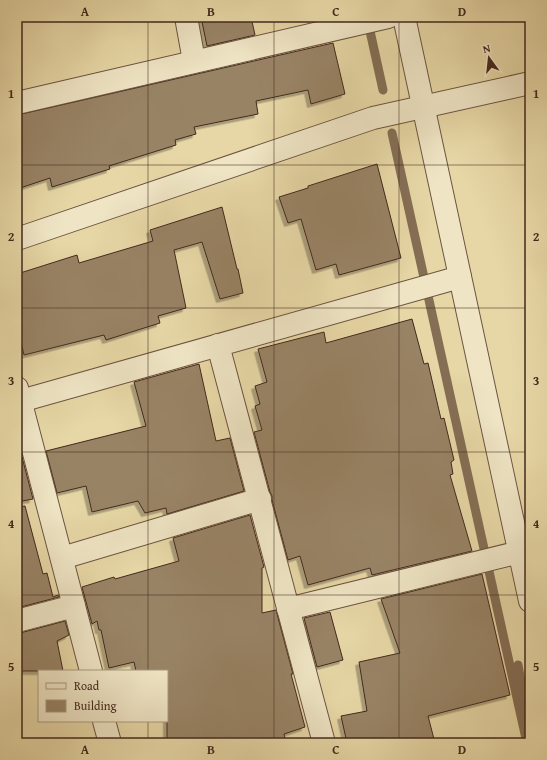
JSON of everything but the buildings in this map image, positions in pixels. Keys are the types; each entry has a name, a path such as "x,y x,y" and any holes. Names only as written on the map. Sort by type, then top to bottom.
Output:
{"street":[{"path":"186,17 194,61"},
{"path":"404,17 460,277 510,554 530,601"},
{"path":"17,103 383,18"},
{"path":"17,239 373,118 530,83"},
{"path":"91,670 18,396 218,345 460,277"},
{"path":"218,345 324,743"},
{"path":"62,558 260,499"},
{"path":"288,609 510,554"},
{"path":"17,621 74,606"},
{"path":"104,722 110,743"}],"waterway":[{"path":"368,22 383,90"},
{"path":"392,133 527,743"},
{"path":"518,665 527,715"}]}
